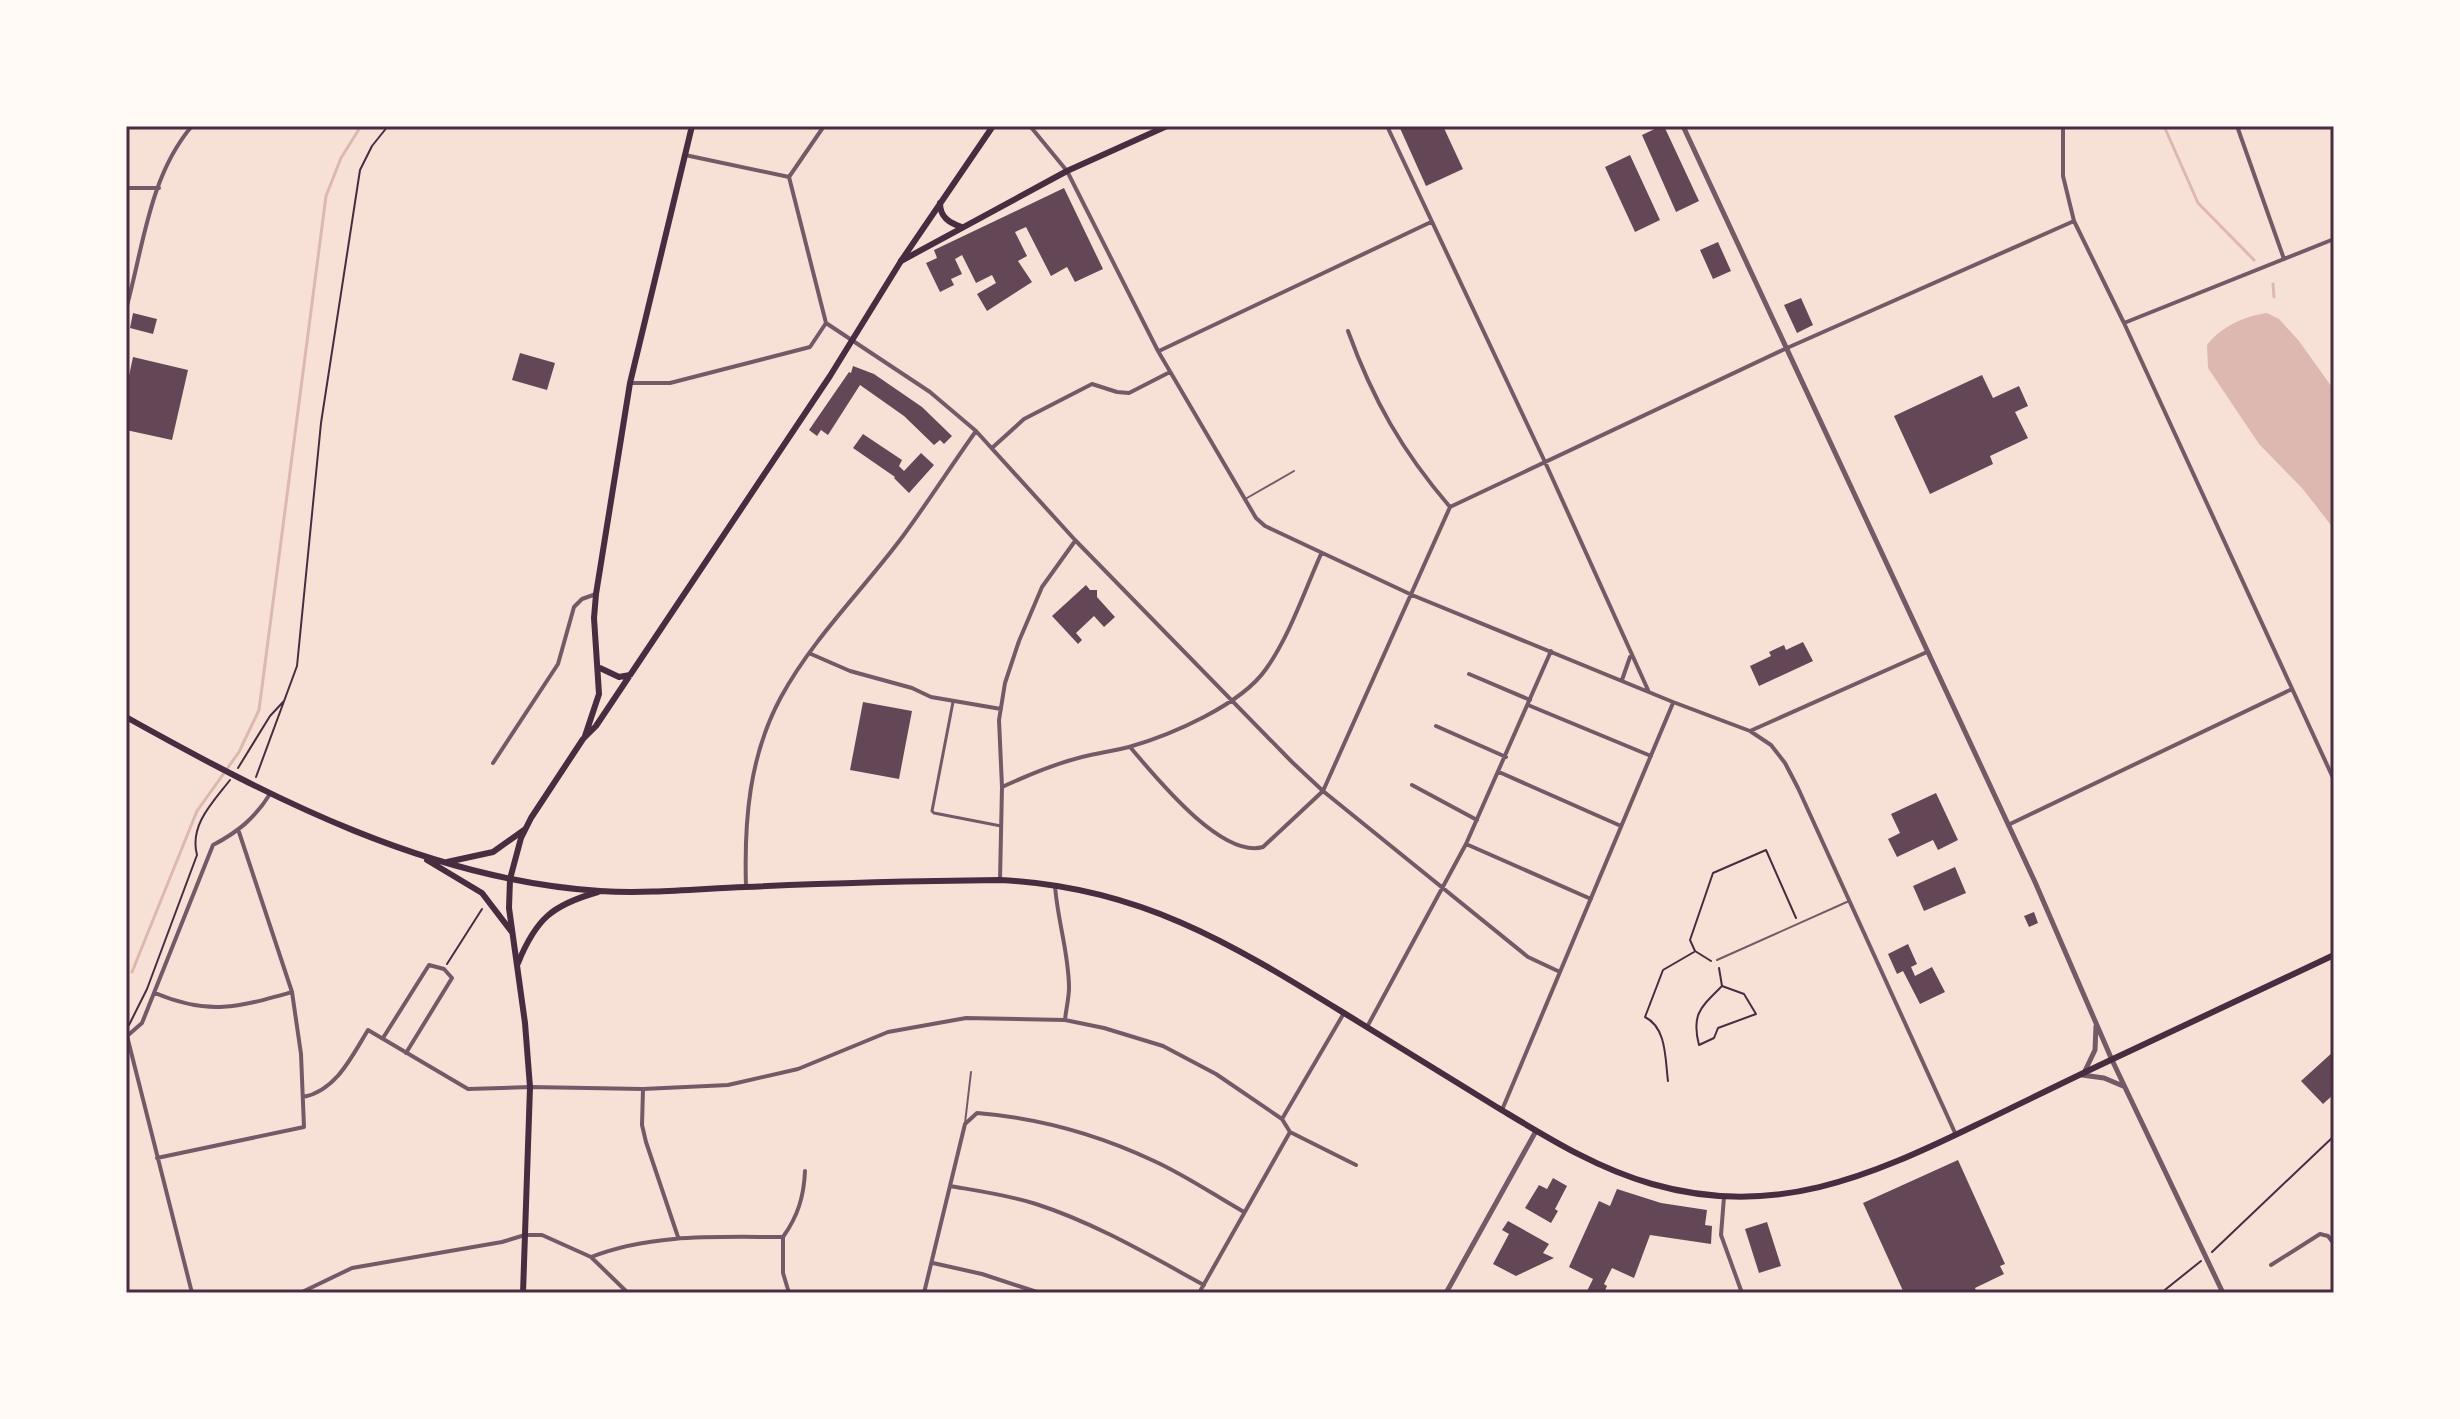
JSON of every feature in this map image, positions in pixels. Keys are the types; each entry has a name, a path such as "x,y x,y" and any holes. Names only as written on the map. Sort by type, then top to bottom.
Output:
{"main road":[{"path":"444,862 493,852 524,829 583,739 598,701 600,668 594,618 596,594 630,383 692,126"},
{"path":"583,739 596,726 993,126"},
{"path":"901,261 1067,171 1167,126"},
{"path":"940,203 940,210 947,220 962,227"},
{"path":"600,668 612,675 630,675"},
{"path":"126,717 218,768 347,828 421,855 510,879 601,891 1000,880 1055,885 1101,895 1180,921 1256,958 1536,1131 1593,1162 1648,1183 1689,1193 1724,1197 1786,1194 1859,1178 2334,955"},
{"path":"523,1293 530,1087 518,963 509,908 510,879 524,829"},
{"path":"421,855 488,898 512,933"},
{"path":"518,963 527,940 547,914 562,904 601,891"}],"street":[{"path":"126,309 169,160 192,126"},
{"path":"824,126 789,177 826,323 930,392 976,431 1075,540 1323,791 1528,957 1560,972"},
{"path":"1030,126 1067,171 1158,351 1256,518 1265,526 1412,595 1750,731 1771,745 1785,763 1956,1135"},
{"path":"1387,126 1545,462 1648,691"},
{"path":"1683,126 2008,825 2112,1060 2221,1290"},
{"path":"2063,126 2063,176 2074,221 2334,780"},
{"path":"2237,126 2284,259"},
{"path":"685,155 789,177"},
{"path":"126,188 159,188"},
{"path":"1130,747 1180,803 1211,828 1244,848 1252,850 1263,847 1323,791 1450,507 1787,348 2074,221"},
{"path":"1158,351 1431,222"},
{"path":"2124,323 2334,239"},
{"path":"630,383 670,383 810,347 826,323"},
{"path":"1348,331 1397,438 1418,470 1450,507"},
{"path":"992,448 1024,419 1092,384 1129,393 1170,372"},
{"path":"746,887 745,830 757,759 782,695 903,536 976,431"},
{"path":"1000,880 1001,709 1005,683 1042,587 1075,540"},
{"path":"1002,787 1036,771 1081,757 1130,747 1166,734 1231,701 1264,672 1281,646 1321,554"},
{"path":"493,763 558,664 574,607 582,599 596,594"},
{"path":"1367,1027 1466,844 1551,651"},
{"path":"1750,731 1927,652"},
{"path":"811,654 850,671 912,688 931,697 1001,709"},
{"path":"1622,680 1630,655"},
{"path":"1469,674 1651,756"},
{"path":"2008,825 2292,689"},
{"path":"953,702 932,811 1001,826"},
{"path":"1502,1110 1673,702"},
{"path":"1436,726 1506,757"},
{"path":"1499,772 1621,826"},
{"path":"1412,785 1477,820"},
{"path":"192,1293 126,1037 142,1023 213,845 239,832 261,809 270,794"},
{"path":"157,1158 304,1127 301,1054 292,992 239,832"},
{"path":"1466,844 1591,899"},
{"path":"1055,885 1069,989 1065,1020"},
{"path":"383,1039 429,965 444,969 452,978 406,1053"},
{"path":"155,993 183,1004 238,1007 292,992"},
{"path":"1282,1119 1344,1013"},
{"path":"303,1097 319,1093 338,1076 368,1030 468,1089 643,1089 728,1085 798,1069 888,1032 966,1018 1065,1020 1163,1046 1216,1074 1282,1119 1290,1132 1356,1165"},
{"path":"2095,1021 2095,1050 2082,1075 2104,1078 2125,1087"},
{"path":"643,1089 642,1125 646,1142 679,1237"},
{"path":"924,1293 965,1124 977,1113 1017,1116 1094,1136 1156,1161 1244,1212"},
{"path":"1446,1293 1536,1131"},
{"path":"1199,1293 1290,1132"},
{"path":"789,1293 783,1273 783,1237 794,1222 804,1194 805,1171"},
{"path":"950,1186 1023,1201 1081,1221 1204,1285"},
{"path":"1724,1197 1721,1235 1742,1293"},
{"path":"2271,1265 2320,1234 2328,1236 2334,1244"},
{"path":"300,1293 315,1290 352,1268 502,1242 525,1235 542,1235 591,1257 628,1293"},
{"path":"591,1257 679,1237 783,1237"},
{"path":"933,1263 982,1274 1040,1293"}],"lane":[{"path":"1245,499 1294,471"},
{"path":"1717,960 1850,901"},
{"path":"965,1124 971,1072"}],"path":[{"path":"251,784 297,666 321,423 360,170 372,146 388,126"},
{"path":"245,760 270,716 286,699"},
{"path":"126,1030 147,989 197,855 195,836 199,824 223,788"},
{"path":"1718,966 1695,951 1690,940 1713,873 1766,850 1798,923"},
{"path":"444,969 488,898"},
{"path":"1668,1081 1662,1034 1654,1021 1645,1017 1663,970 1695,951"},
{"path":"1717,960 1722,986"},
{"path":"1722,986 1744,994 1756,1014 1718,1028 1714,1038 1699,1045 1696,1026 1698,1009 1722,986"},
{"path":"2161,1293 2216,1248 2334,1136"}],"shaded area":[{"path":"2267,313 2279,319 2299,341 2334,390 2334,529 2302,488 2259,444 2208,368 2207,345 2219,333 2234,323"}],"building":[{"path":"1399,126 1443,126 1463,169 1426,186"},
{"path":"1664,126 1699,201 1676,212 1642,135"},
{"path":"1630,155 1660,220 1635,232 1605,167"},
{"path":"1064,188 1103,269 1075,282 1067,267 1051,276 1026,227 1015,232 1027,256 1018,261 1032,282 987,311 977,294 996,283 992,275 976,283 962,255 955,259 962,274 951,279 954,285 940,292 926,263 937,258 934,250"},
{"path":"1718,242 1731,271 1713,279 1700,250"},
{"path":"1801,298 1813,325 1797,333 1784,305"},
{"path":"133,313 157,319 153,334 130,328"},
{"path":"520,353 555,363 547,390 512,380"},
{"path":"133,357 188,370 172,440 126,430 126,390"},
{"path":"853,366 874,374 922,407 952,436 944,444 940,440 934,445 904,416 860,385 828,435 821,430 817,436 809,430"},
{"path":"1982,375 1993,398 2019,386 2028,406 2015,412 2028,438 1990,456 1993,464 1930,494 1894,416"},
{"path":"863,434 902,460 899,466 904,471 921,453 934,465 909,493 895,477 853,448"},
{"path":"1086,585 1090,590 1097,590 1097,597 1115,617 1104,627 1094,616 1076,633 1082,640 1078,644 1052,616"},
{"path":"1803,642 1813,661 1759,686 1750,666 1771,656 1769,652 1784,645 1786,650"},
{"path":"863,702 912,711 899,779 850,770"},
{"path":"1936,793 1958,840 1938,850 1933,840 1897,857 1888,839 1900,833 1891,814"},
{"path":"1955,867 1966,893 1924,911 1913,886"},
{"path":"2034,912 2038,923 2029,927 2024,916"},
{"path":"1908,944 1917,964 1911,967 1915,976 1932,967 1945,992 1920,1004 1903,971 1897,974 1888,954"},
{"path":"2334,1051 2334,1094 2323,1104 2301,1081"},
{"path":"1958,1160 2005,1264 2000,1266 2004,1274 1975,1288 1977,1293 1904,1293 1863,1203"},
{"path":"1553,1178 1567,1186 1551,1223 1525,1208 1539,1185 1547,1189"},
{"path":"1617,1189 1661,1203 1707,1210 1705,1225 1712,1226 1711,1244 1650,1235 1634,1278 1612,1268 1604,1284 1607,1286 1604,1293 1586,1293 1593,1279 1569,1267 1599,1201 1610,1206"},
{"path":"1508,1221 1549,1244 1543,1253 1554,1258 1516,1276 1493,1264 1509,1234 1502,1230"},
{"path":"1767,1222 1781,1266 1759,1273 1745,1229"}],"waterway":[{"path":"132,972 197,811 239,752 259,710 326,196 341,158 361,126"},
{"path":"2164,126 2198,203 2254,260"},
{"path":"2273,284 2274,297"}]}
